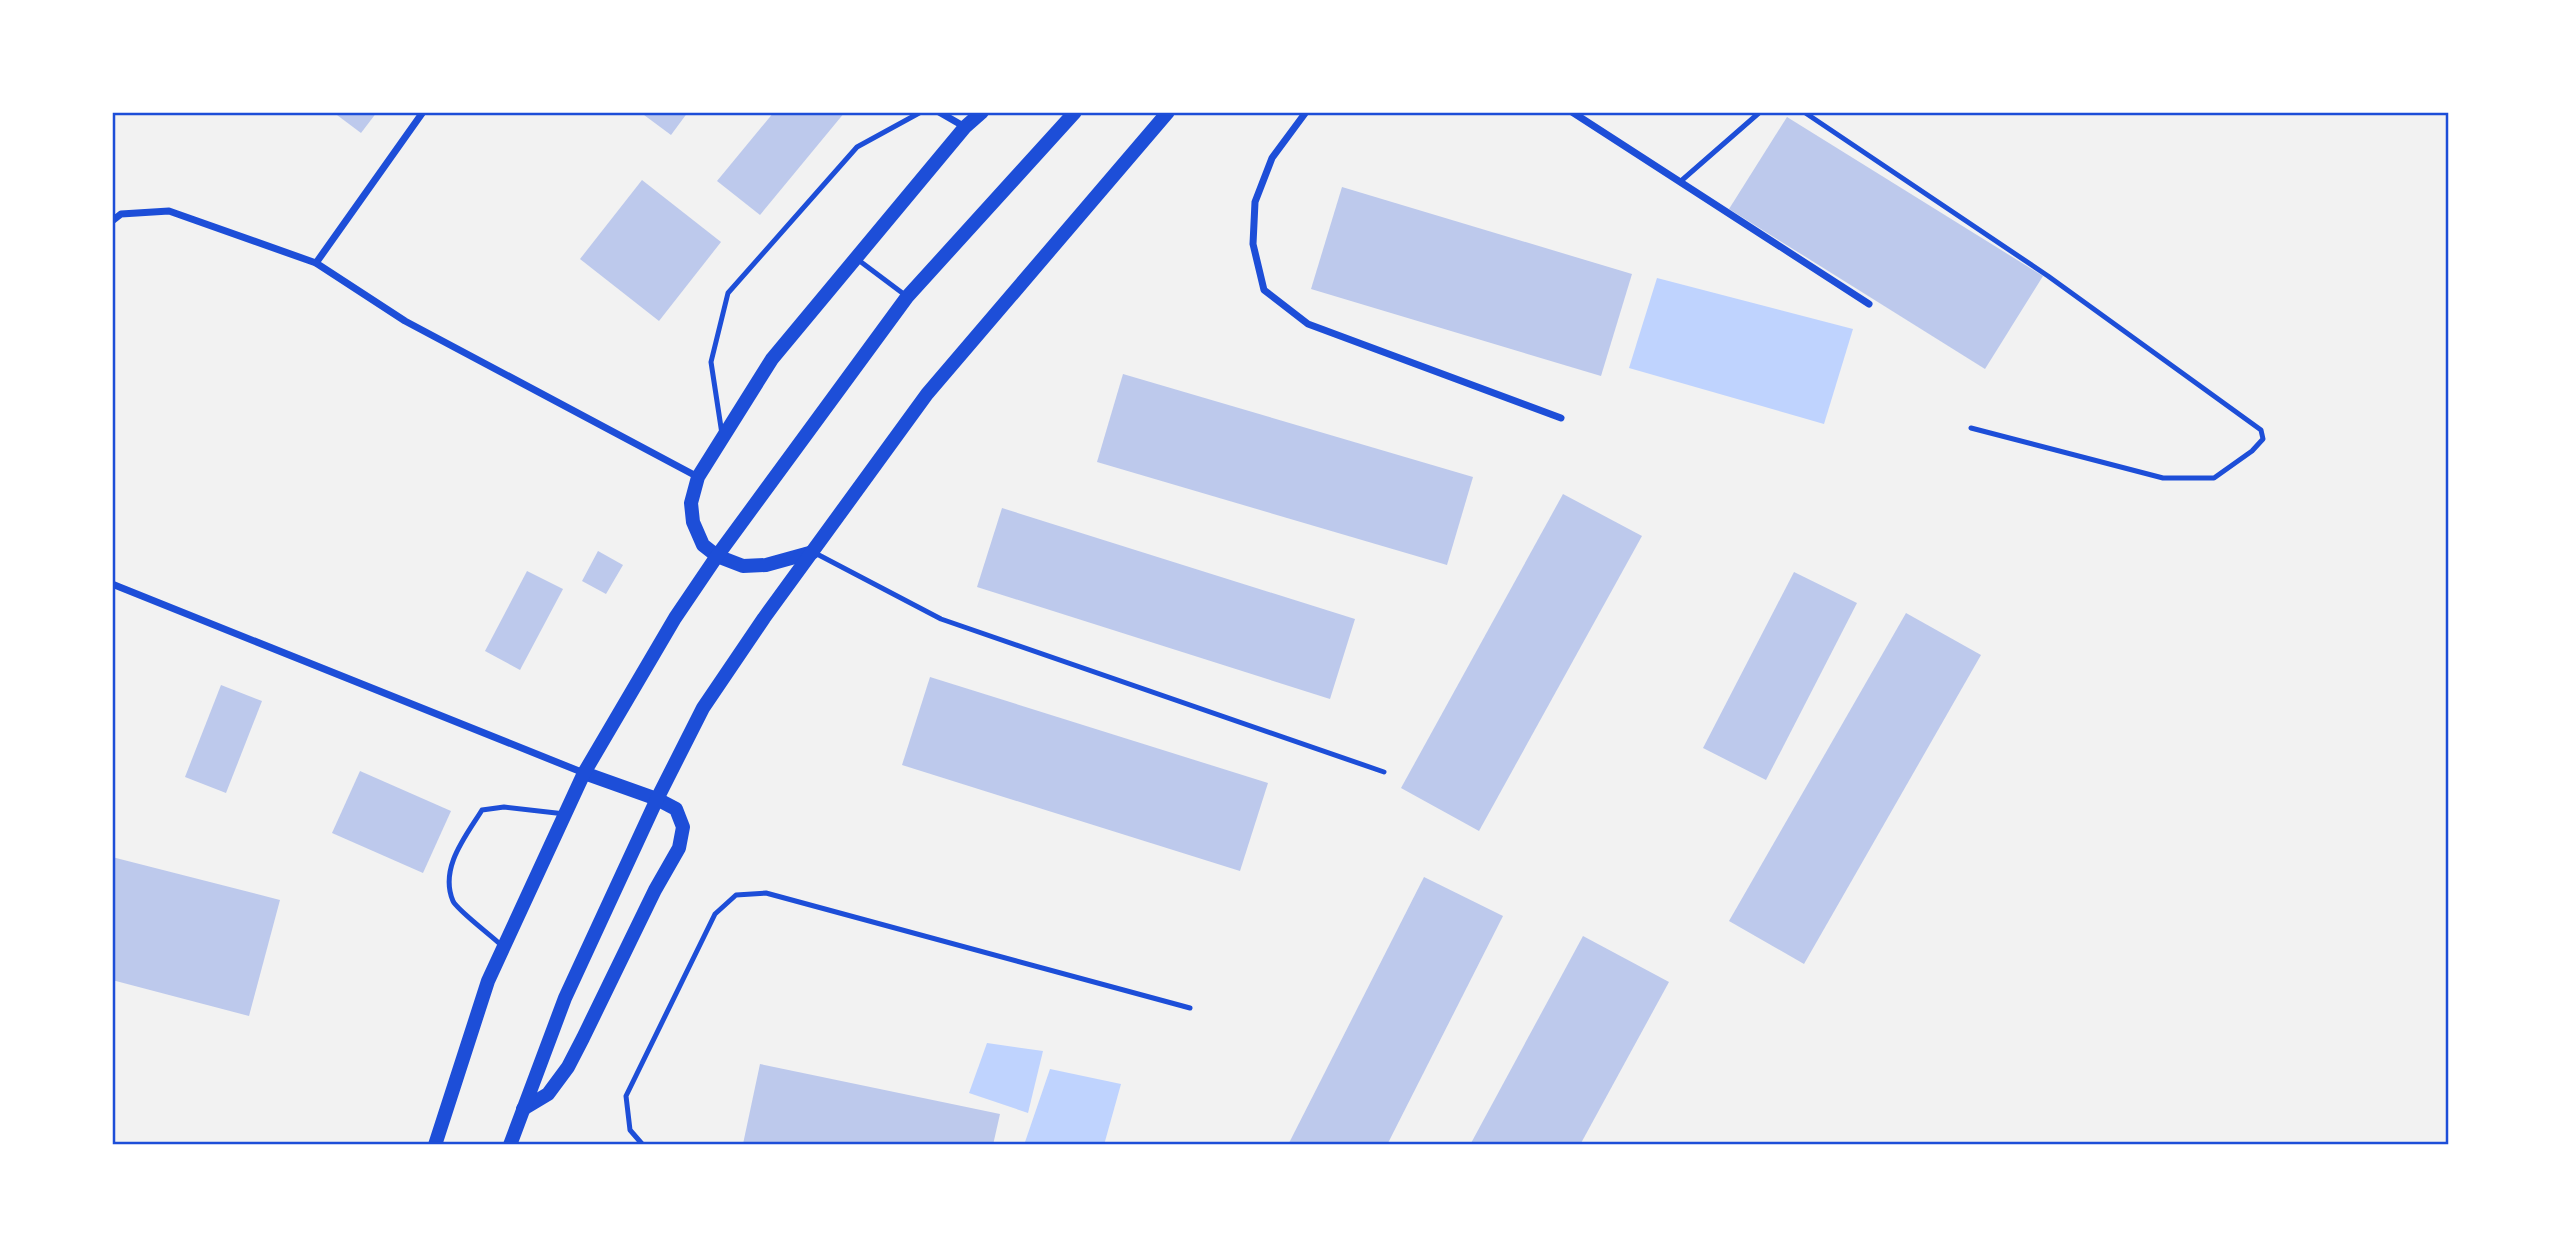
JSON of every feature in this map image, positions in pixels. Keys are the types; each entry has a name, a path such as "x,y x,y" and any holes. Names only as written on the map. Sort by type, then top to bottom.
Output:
{"main road":[{"path":"813,552 766,565 743,566 717,556 703,545 692,522 691,503 698,477 772,359 965,127 982,112"},
{"path":"435,1145 488,981 584,773 663,638 717,556 907,297 1075,112"},
{"path":"510,1145 565,998 657,799 703,708 927,394 1168,112"},
{"path":"523,1109 548,1094 568,1067 655,890 679,848 683,827 676,809 657,799 584,773"}],"street":[{"path":"316,263 424,112"},
{"path":"939,112 965,127"},
{"path":"1306,112 1272,158 1255,202 1253,244 1264,290 1308,324 1562,418"},
{"path":"1572,112 1869,304"},
{"path":"112,221 121,214 169,211 316,263 405,321 698,477"},
{"path":"112,584 584,773"}],"lane":[{"path":"723,437 711,362 728,293 857,147 921,112"},
{"path":"1681,181 1760,112"},
{"path":"1804,112 2048,276 2261,430 2263,439 2252,451 2214,478 2163,478 1972,428"},
{"path":"855,257 907,297"},
{"path":"813,552 941,619 1384,772"},
{"path":"504,947 453,902 448,879 456,853 482,810 504,807 565,814"},
{"path":"643,1145 630,1130 626,1096 715,914 736,895 766,892 1190,1008"}],"water":[{"path":"1657,278 1853,329 1824,424 1629,368"},
{"path":"987,1043 1043,1051 1028,1113 969,1093"},
{"path":"1050,1069 1121,1084 1104,1145 1024,1145"}],"building":[{"path":"333,112 377,112 361,133"},
{"path":"640,112 688,112 671,135"},
{"path":"774,112 845,112 760,215 717,181"},
{"path":"1787,117 2043,276 1985,369 1729,209"},
{"path":"642,180 721,242 659,321 580,259"},
{"path":"1342,187 1632,274 1601,376 1311,289"},
{"path":"1123,374 1473,477 1447,565 1097,462"},
{"path":"1563,494 1642,536 1479,831 1401,788"},
{"path":"1002,508 1355,619 1330,699 977,587"},
{"path":"598,551 623,565 606,594 582,581"},
{"path":"527,571 563,589 520,670 485,651"},
{"path":"1794,572 1857,603 1766,780 1703,748"},
{"path":"1906,613 1981,655 1804,964 1729,921"},
{"path":"930,677 1268,783 1240,871 902,765"},
{"path":"221,685 262,701 226,793 185,777"},
{"path":"360,771 451,811 423,873 332,833"},
{"path":"112,857 280,900 249,1016 112,980"},
{"path":"1424,877 1503,916 1387,1145 1288,1145"},
{"path":"1583,936 1669,982 1580,1145 1470,1145"},
{"path":"760,1064 1000,1114 993,1145 743,1144"}]}
